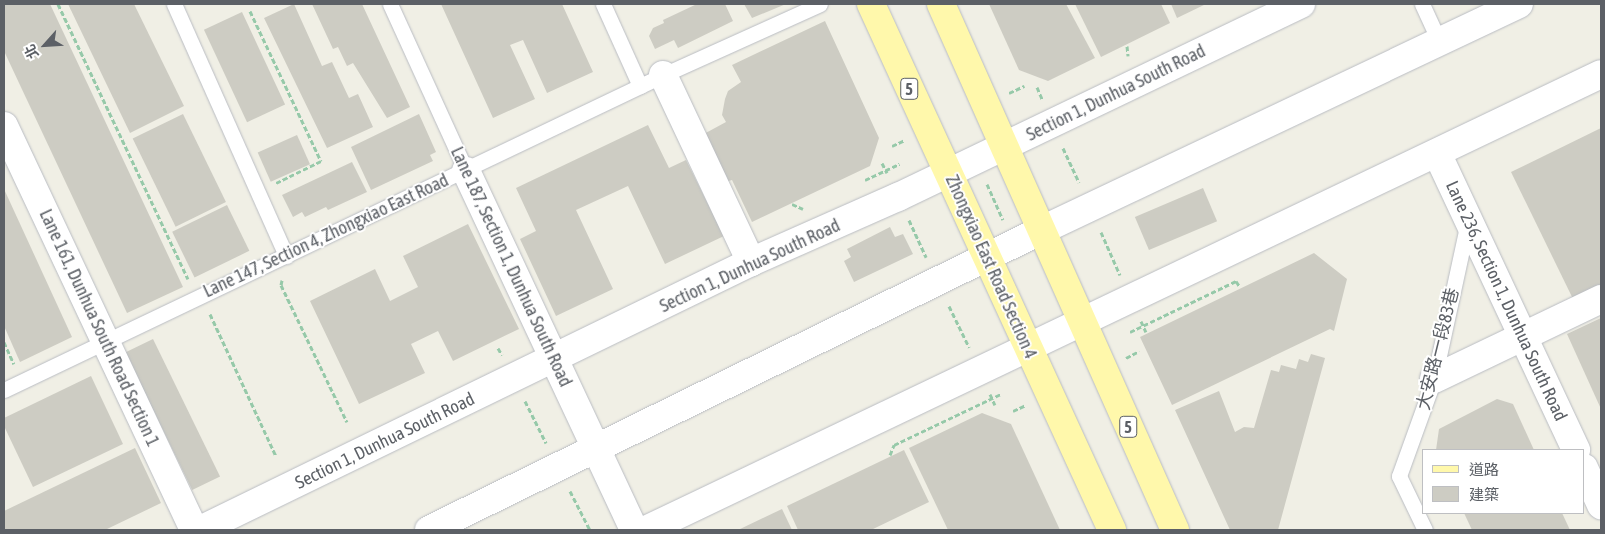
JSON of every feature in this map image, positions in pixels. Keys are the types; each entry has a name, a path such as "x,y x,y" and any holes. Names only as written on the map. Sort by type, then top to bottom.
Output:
{"main road":[{"name":"Zhongxiao East Road Section 4","path":"871,4 1112,530"},
{"name":"5","path":"941,4 987,103 1081,324 1175,530"},
{"name":"Section 1, Dunhua South Road","path":"200,530 514,379 751,262 949,172 1301,4"},
{"path":"430,530 986,257 1518,4"},
{"path":"646,530 1028,350 1601,74"},
{"path":"652,80 751,262"},
{"name":"Lane 161, Dunhua South Road Section 1","path":"4,126 194,530"},
{"name":"Lane 236, Section 1, Dunhua South Road","path":"1437,153 1576,449"},
{"name":"Lane 187, Section 1, Dunhua South Road","path":"466,171 634,530"},
{"path":"1434,379 1601,299"},
{"path":"1585,470 1601,505"}],"lane":[{"path":"174,4 286,256"},
{"name":"Lane 187, Section 1, Dunhua South Road","path":"390,4 466,171"},
{"path":"603,4 652,80"},
{"name":"Lane 147, Section 4, Zhongxiao East Road","path":"4,390 466,171 652,80 820,4"},
{"path":"1422,4 1439,41"},
{"name":"大安路一段83巷","path":"1424,530 1399,476 1434,379 1468,220"}],"path":[{"path":"58,4 276,456"},
{"path":"250,12 320,161 258,192"},
{"path":"1128,46 1130,56"},
{"path":"987,103 1024,86"},
{"path":"892,146 928,129"},
{"path":"1059,139 1077,178"},
{"path":"987,184 1006,228"},
{"path":"792,204 802,209"},
{"path":"906,213 925,255"},
{"path":"1102,236 1119,273"},
{"path":"286,256 281,285 347,422"},
{"path":"1130,332 1236,281 1240,287"},
{"path":"948,304 968,346"},
{"path":"498,348 590,530"},
{"path":"1102,370 1139,351"},
{"path":"890,455 894,445 1001,394"},
{"path":"1013,411 1049,394"}],"building":[{"path":"4,4 50,4 183,287 127,313 4,51"},
{"path":"68,4 134,4 184,106 130,133"},
{"path":"294,4 322,66 332,62 349,98 358,94 373,127 327,148 264,18"},
{"path":"312,4 362,4 410,107 387,118 353,63 347,66 338,47 333,49"},
{"path":"441,4 562,4 593,72 547,93 523,40 510,45 535,99 493,118"},
{"path":"697,4 725,4 733,21 678,48 674,40 655,49 649,36 653,28 664,23 663,20"},
{"path":"744,4 786,4 752,18"},
{"path":"989,4 1066,4 1095,58 1048,81 1019,70"},
{"path":"1075,4 1161,4 1170,23 1101,57"},
{"path":"1171,4 1206,4 1177,18"},
{"path":"242,12 285,104 247,122 204,30"},
{"path":"825,21 879,138 870,166 752,222 732,180 725,182 702,135 726,122 722,115 728,91 741,82 732,65"},
{"path":"183,114 226,202 176,227 133,139"},
{"path":"419,114 436,152 430,155 433,161 371,190 351,147"},
{"path":"648,125 669,168 686,160 724,236 665,264 628,186 576,210 613,289 556,316 520,239 536,231 516,188"},
{"path":"1601,128 1601,288 1574,301 1511,172"},
{"path":"297,135 310,164 271,182 258,152"},
{"path":"352,162 367,192 328,210 326,207 305,217 302,212 293,217 282,195"},
{"path":"1203,188 1217,221 1149,250 1135,217"},
{"path":"4,189 72,337 20,362 4,326"},
{"path":"227,205 249,251 195,278 172,232"},
{"path":"468,224 519,329 453,361 438,331 411,344 425,373 359,404 310,301 375,269 390,301 418,287 403,256"},
{"path":"890,227 895,237 903,234 913,254 854,282 844,261 851,257 847,249"},
{"path":"1314,253 1347,279 1334,331 1330,329 1172,405 1140,337"},
{"path":"1601,318 1601,409 1567,334"},
{"path":"153,339 220,477 192,490 125,353"},
{"path":"1311,354 1325,358 1278,530 1230,530 1175,410 1219,391 1235,432 1244,427 1254,428 1271,370 1279,372 1281,365 1296,369 1299,359 1308,362"},
{"path":"91,376 123,444 33,487 4,426 4,418"},
{"path":"1497,399 1513,404 1534,449 1436,449 1439,429"},
{"path":"982,413 1011,424 1060,530 948,530 909,448"},
{"path":"135,448 161,503 105,530 4,530 4,511"},
{"path":"904,450 929,502 871,530 798,530 787,506"},
{"path":"782,509 792,530 738,530"},
{"path":"1464,514 1562,514 1570,530 1472,530"}]}
